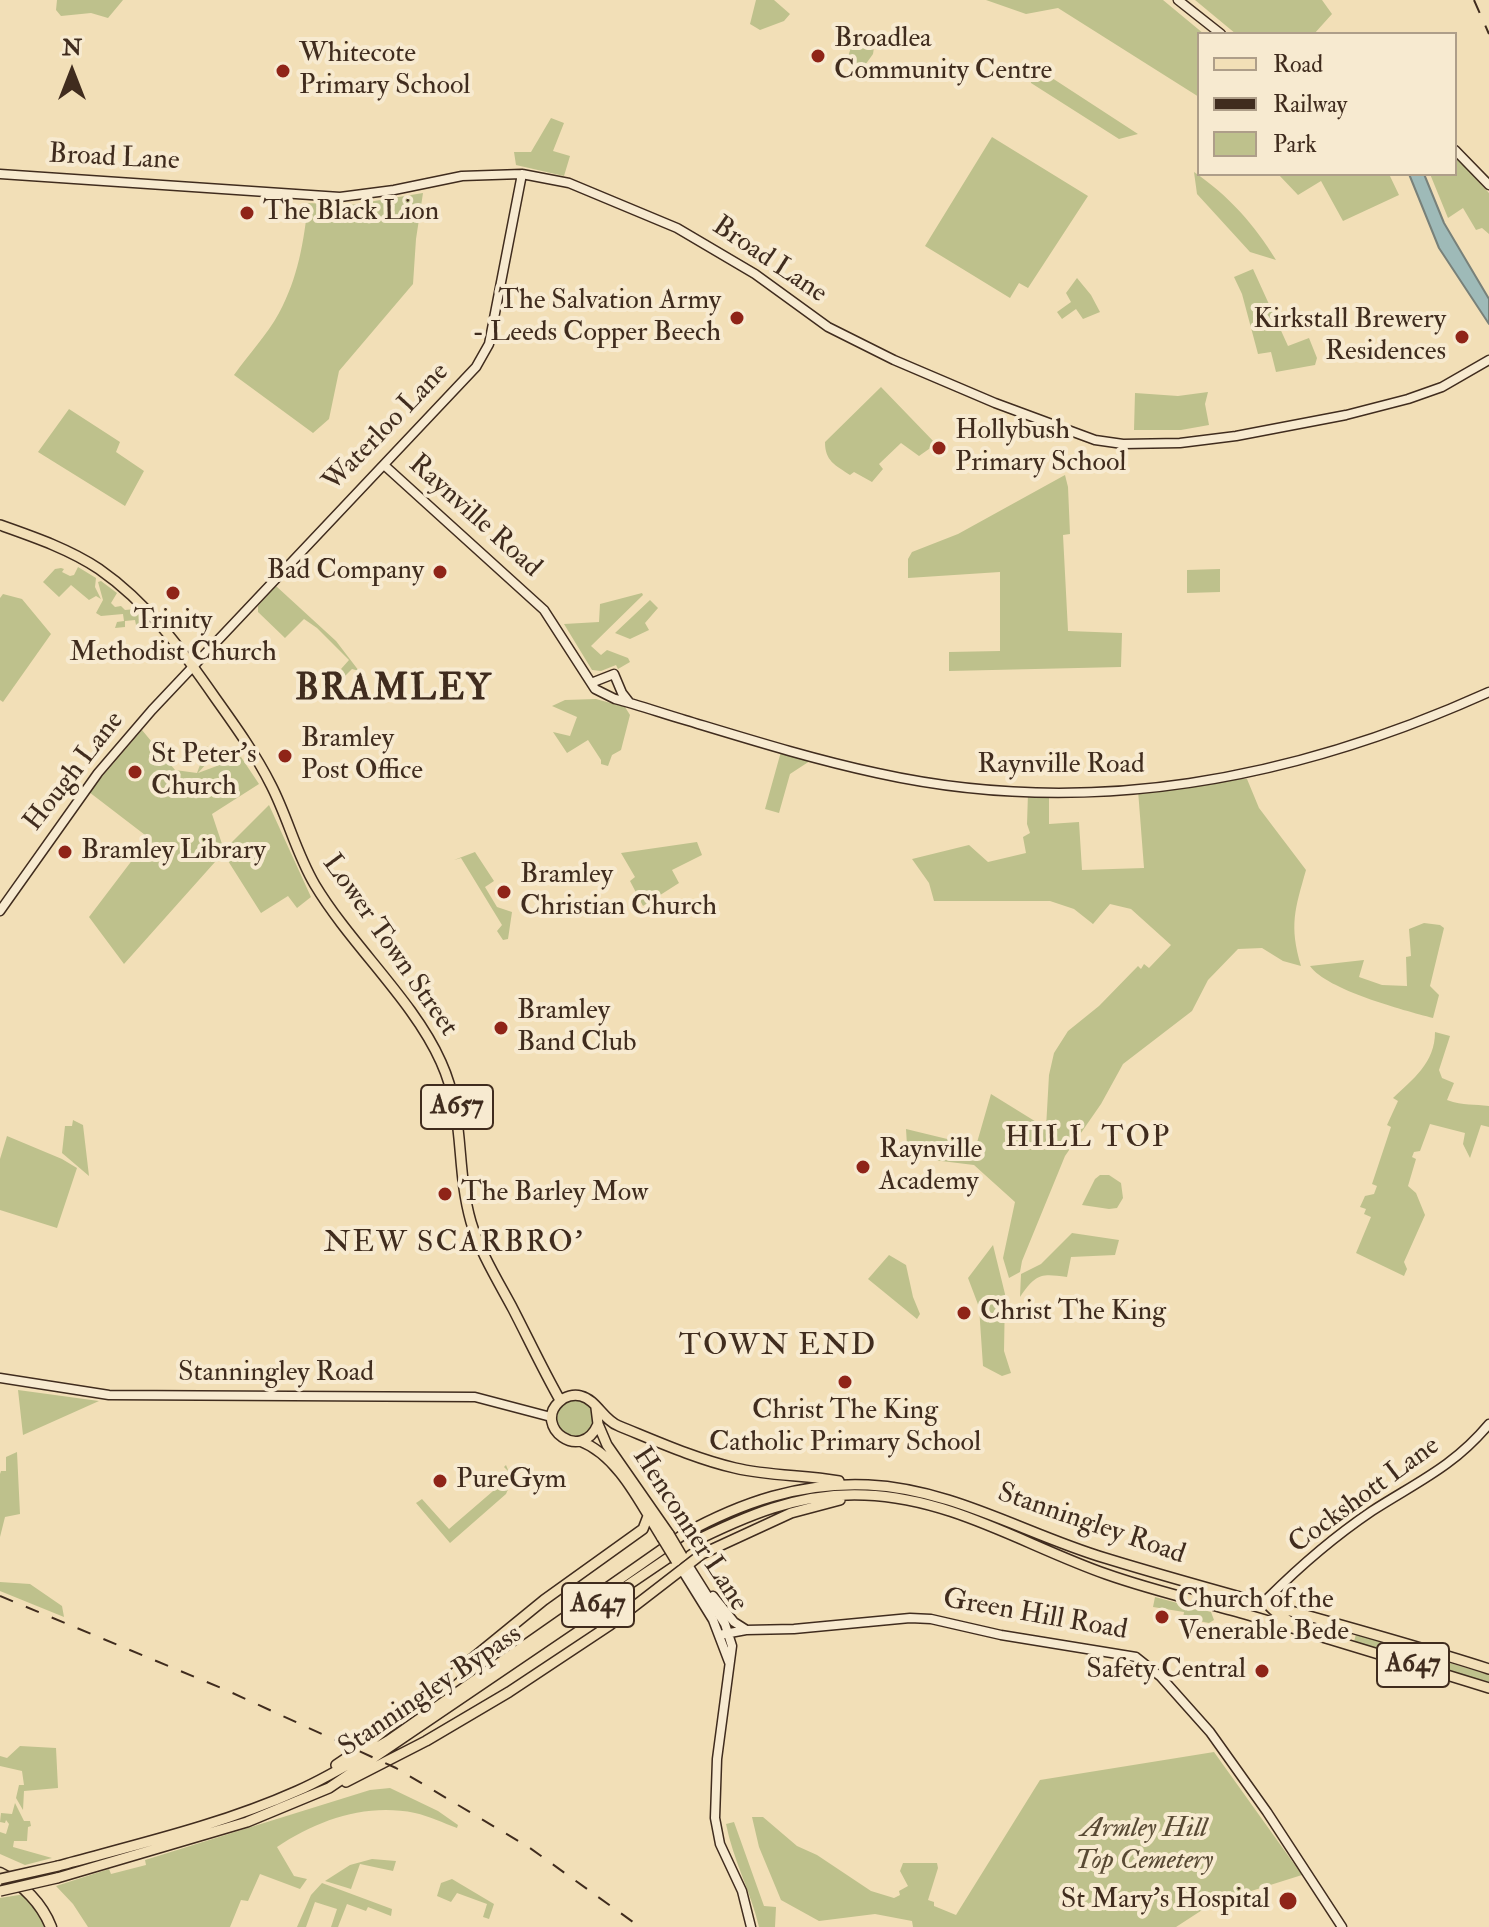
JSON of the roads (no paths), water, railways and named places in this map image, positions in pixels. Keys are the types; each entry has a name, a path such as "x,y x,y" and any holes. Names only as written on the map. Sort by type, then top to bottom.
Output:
{"highway":[{"path":"0,1876 11,1878 30,1895 46,1913 51,1927"}],"main road":[{"name":"A657","path":"0,525 63,549 99,570 139,601 193,665"},
{"name":"Lower Town Street","path":"193,665 259,761 314,883 411,1014 440,1060 456,1099 464,1187 472,1223 485,1255 560,1400"},
{"path":"577,1395 590,1401 596,1408 598,1424 591,1435 580,1441 561,1437 551,1417 560,1400 577,1395"},
{"name":"A647","path":"596,1408 613,1423 718,1463 763,1473 823,1478 865,1490"},
{"name":"Henconner Lane","path":"598,1424 607,1445 682,1563"},
{"name":"Henconner Lane","path":"580,1441 606,1457 665,1536"},
{"name":"Stanningley Bypass","path":"0,1876 58,1866 209,1823 300,1790 388,1741 646,1559 705,1522 726,1511 804,1488 865,1490"},
{"name":"A647","path":"329,1788 426,1741 509,1692 610,1625 682,1563 791,1513 865,1490"},
{"name":"Stanningley Road","path":"865,1490 927,1494 980,1510 1106,1558 1489,1669"},
{"name":"Stanningley Road","path":"865,1490 954,1512 1108,1575 1489,1688"},
{"name":"Stanningley Bypass","path":"0,1891 57,1878 247,1822 329,1788 687,1545 741,1518 774,1506 865,1490"},
{"name":"A647","path":"300,1790 370,1742 544,1600 643,1529 648,1516"},
{"path":"1249,1615 1267,1603 1275,1615 1289,1620 1299,1630"},
{"path":"1330,1623 1338,1633 1337,1642"}],"street":[{"path":"1178,0 1218,32"},
{"path":"1457,152 1489,185"},
{"name":"Broad Lane","path":"0,174 340,197 462,176 522,174 569,183 677,228 755,274 828,327 894,360 995,403 1095,440 1123,444 1180,443 1236,436 1346,415 1442,387 1489,360"},
{"name":"Waterloo Lane","path":"193,665 476,367 489,344 522,174"},
{"name":"Raynville Road","path":"384,465 544,610 595,689 630,703 876,773 962,788 1039,794 1131,791 1250,773 1355,746 1489,692"},
{"name":"Hough Lane","path":"0,911 98,773 193,665"},
{"path":"591,683 614,674 630,703"},
{"name":"Stanningley Road","path":"0,1378 109,1395 475,1397 551,1417"},
{"name":"Cockshott Lane","path":"1267,1603 1268,1598 1286,1580 1338,1537 1378,1507 1444,1468 1489,1424"},
{"name":"Henconner Lane","path":"682,1563 701,1585 729,1632 732,1652 717,1759 715,1818 720,1844 742,1891 751,1927"},
{"name":"Henconner Lane","path":"682,1563 713,1620 729,1662"},
{"path":"701,1585 734,1622 746,1630"},
{"name":"Green Hill Road","path":"719,1635 746,1630 931,1619 1001,1635 1136,1657 1161,1677 1210,1732 1342,1927"}],"water":[{"path":"1410,176 1425,176 1444,223 1489,299 1489,324 1439,248"}],"railway":[{"path":"1474,0 1489,34"},
{"path":"0,1596 226,1690 396,1768 530,1848 640,1927"}],"place":[{"name":"Broadlea Community Centre","path":"818,56"},
{"name":"Whitecote Primary School","path":"283,71"},
{"name":"The Black Lion","path":"247,213"},
{"name":"The Salvation Army - Leeds Copper Beech","path":"737,318"},
{"name":"Kirkstall Brewery Residences","path":"1462,337"},
{"name":"Hollybush Primary School","path":"939,448"},
{"name":"Bad Company","path":"440,572"},
{"name":"Trinity Methodist Church","path":"173,593"},
{"name":"Bramley Post Office","path":"285,756"},
{"name":"St Peter's Church","path":"135,772"},
{"name":"Bramley Library","path":"65,852"},
{"name":"Bramley Christian Church","path":"504,892"},
{"name":"Bramley Band Club","path":"501,1028"},
{"name":"Raynville Academy","path":"863,1167"},
{"name":"The Barley Mow","path":"445,1194"},
{"name":"Christ The King","path":"964,1313"},
{"name":"Christ The King Catholic Primary School","path":"845,1382"},
{"name":"PureGym","path":"440,1481"},
{"name":"Church of the Venerable Bede","path":"1162,1617"},
{"name":"Safety Central","path":"1262,1671"},
{"name":"St Mary's Hospital","path":"1288,1901"}],"district":[{"name":"BRAMLEY","path":"394,691"},
{"name":"HILL TOP","path":"1088,1140"},
{"name":"NEW SCARBRO'","path":"454,1245"},
{"name":"TOWN END","path":"778,1348"}],"park label":[{"name":"Armley Hill Top Cemetery","path":"1144,1846"}]}
